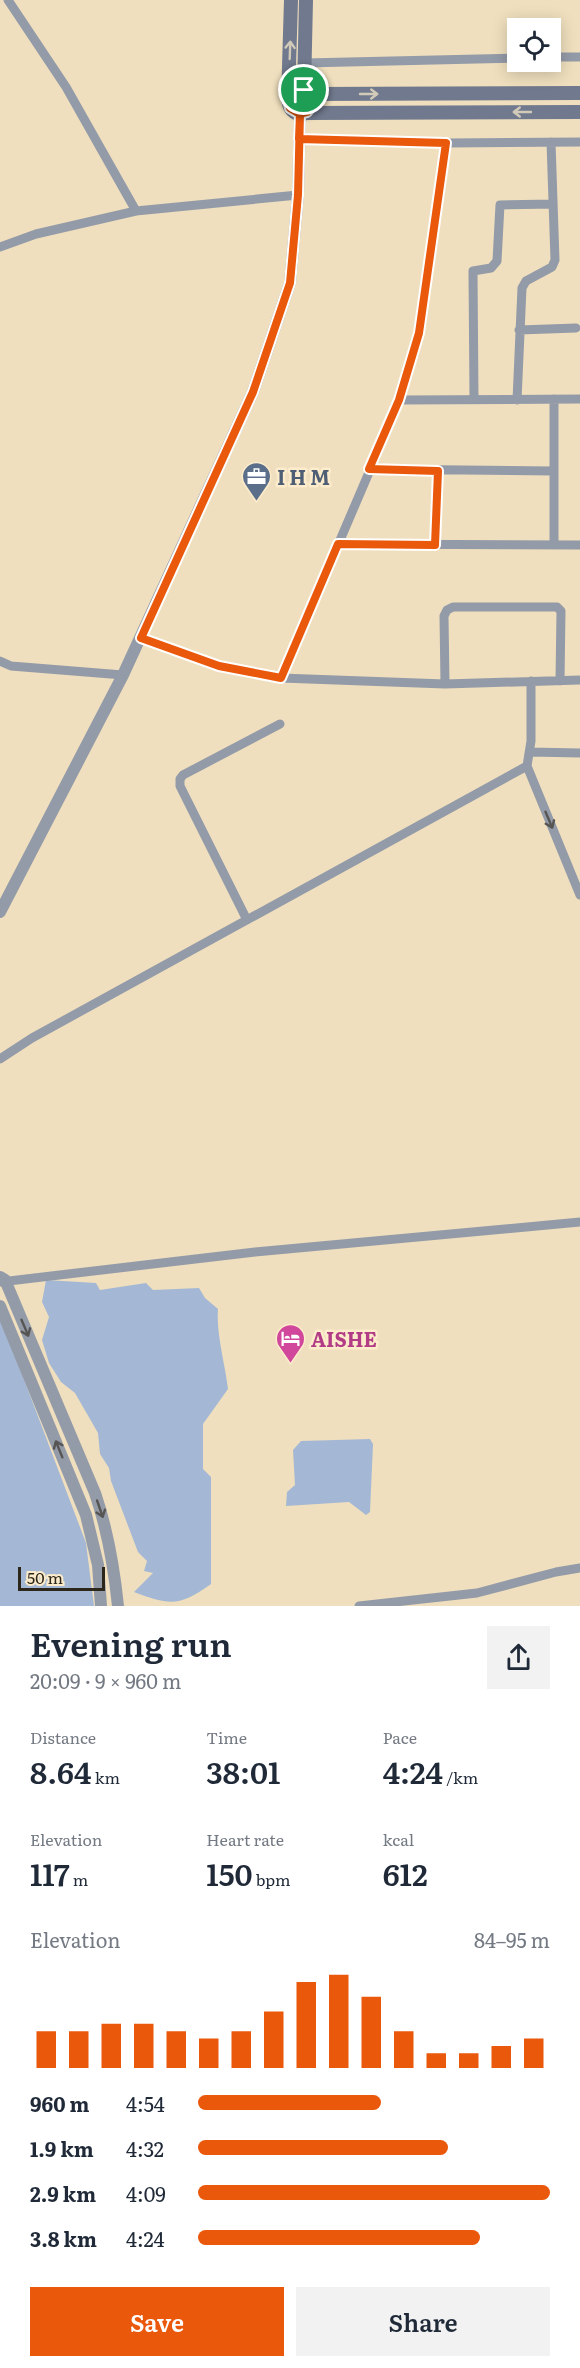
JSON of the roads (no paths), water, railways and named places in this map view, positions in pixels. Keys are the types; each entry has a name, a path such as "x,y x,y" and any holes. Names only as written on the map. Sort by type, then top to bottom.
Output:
{"main road":[{"path":"291,0 288,100 290,108 304,113 580,112"},
{"path":"304,113 313,104 307,92 305,63 306,0"},
{"path":"288,100 292,92 580,93"}],"street":[{"path":"8,0 66,87 136,211"},
{"path":"561,57 580,57"},
{"path":"305,63 507,58"},
{"path":"0,912 123,675 253,392 290,283 298,195 299,139 304,113"},
{"path":"299,139 446,143 580,142"},
{"path":"517,400 523,284 552,267 555,260 551,142"},
{"path":"281,678 399,400 419,333 446,143"},
{"path":"0,247 36,234 136,211 298,195"},
{"path":"474,399 473,271 491,268 497,261 500,205 553,204"},
{"path":"519,330 576,328"},
{"path":"554,399 554,545"},
{"path":"399,400 580,399"},
{"path":"369,469 554,471"},
{"path":"435,545 438,471"},
{"path":"338,544 580,545"},
{"path":"446,684 444,616 447,610 453,607 557,607 561,611 560,681"},
{"path":"141,638 219,666 281,678 446,684 580,680"},
{"path":"0,661 11,666 123,675"},
{"path":"531,681 530,752 526,766 580,895"},
{"path":"247,920 180,786 180,779 183,775 280,724"},
{"path":"530,752 580,753"},
{"path":"0,1059 32,1038 526,766"},
{"path":"118,1606 114,1562 105,1522 2,1280 266,1251 580,1222"},
{"path":"0,1306 86,1515 98,1564 101,1606"},
{"path":"359,1606 369,1603 477,1593 556,1572 580,1569"}],"water":[{"path":"46,1280 96,1283 100,1290 146,1283 153,1290 199,1288 205,1298 218,1309 219,1338 228,1389 203,1424 203,1469 211,1477 211,1584 183,1600 175,1602 157,1600 134,1592 153,1573 144,1571 147,1561 138,1552 111,1481 109,1468 100,1454 98,1433 75,1393 61,1382 49,1363 42,1340 49,1317 42,1302"},
{"path":"0,1316 86,1543 94,1606 0,1606"},
{"path":"370,1439 373,1444 370,1512 366,1515 349,1502 286,1506 287,1492 295,1485 293,1450 301,1441"}],"place":[{"name":"I H M","path":"256,502"},
{"name":"AISHE","path":"290,1364"}]}
